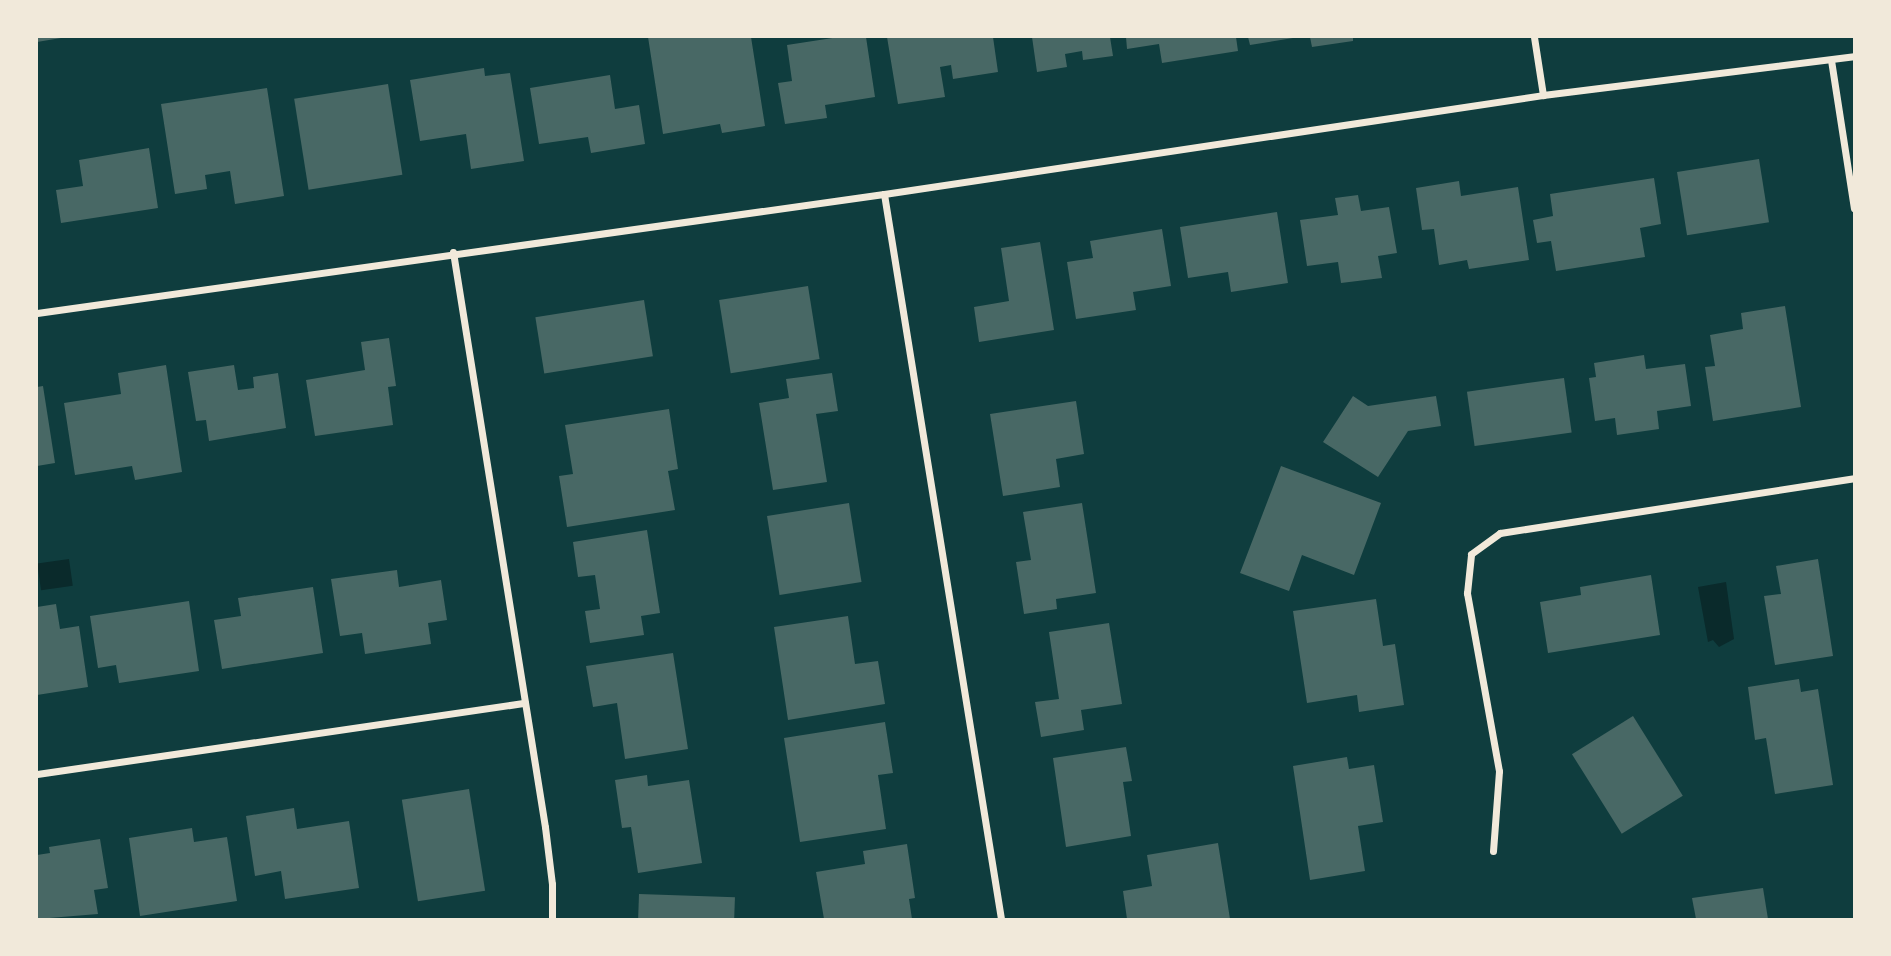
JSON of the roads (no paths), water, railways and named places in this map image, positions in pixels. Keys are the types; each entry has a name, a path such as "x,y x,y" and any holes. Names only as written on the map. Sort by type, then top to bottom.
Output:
{"street":[{"path":"1534,37 1543,95"},
{"path":"37,313 453,252 884,194 1543,95 1854,56"},
{"path":"1831,60 1854,208"},
{"path":"884,194 1001,919"},
{"path":"453,252 545,827 552,884 552,919"},
{"path":"1493,851 1499,771 1466,593 1471,554 1500,533 1854,478"},
{"path":"37,774 525,703"}],"water":[{"path":"69,559 73,586 41,590 37,563"},
{"path":"1726,582 1734,639 1719,647 1713,640 1708,642 1698,587"}]}
